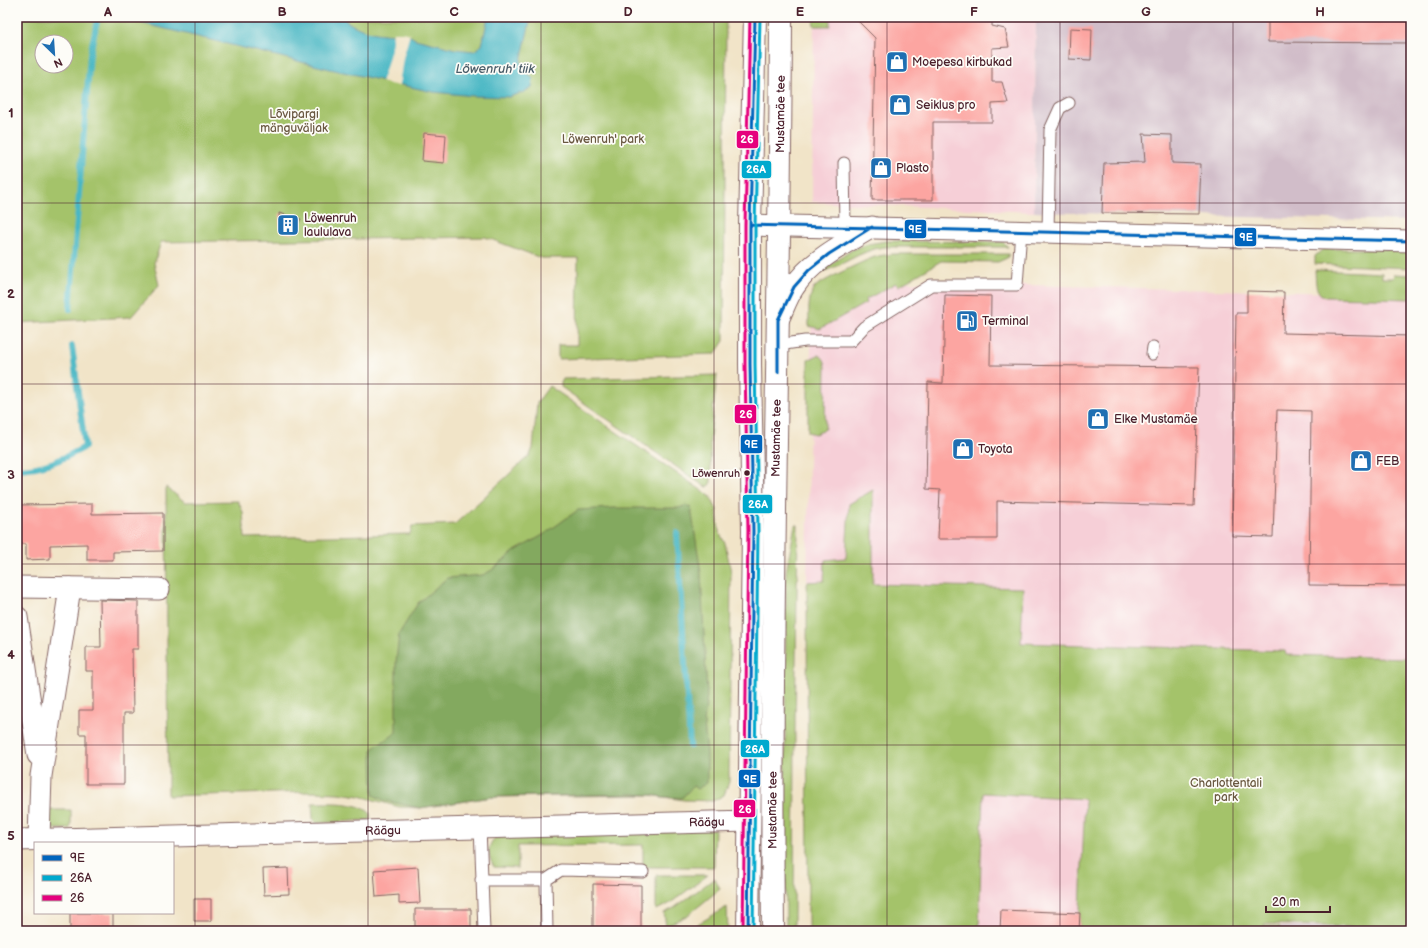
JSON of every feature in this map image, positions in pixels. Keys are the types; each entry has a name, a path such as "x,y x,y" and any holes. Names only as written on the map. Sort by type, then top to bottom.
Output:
{"main road":[{"name":"Mustamäe tee","path":"748,931 753,531 750,380 750,225 755,17"},
{"name":"Mustamäe tee","path":"773,931 772,804 780,225 781,17"}],"street":[{"path":"750,225 1021,230 1048,232 1411,241"},
{"path":"778,320 794,286 809,270 829,254 872,227"},
{"path":"17,587 159,589"},
{"path":"39,839 40,776 70,588"},
{"path":"17,616 40,776"},
{"name":"Räägu","path":"17,840 749,821"}],"lane":[{"path":"1048,232 1050,130 1060,108 1069,102"},
{"path":"844,163 845,226"},
{"path":"778,345 805,341 851,341 864,327 931,285 1017,285 1021,230"},
{"path":"480,827 484,931"},
{"path":"481,880 546,880 561,870 643,872"},
{"path":"546,880 547,931"}],"shaded area":[{"path":"814,17 1036,17 1034,212 812,202"},
{"path":"1036,17 1411,17 1411,221 1034,212"},
{"path":"825,280 1411,295 1411,658 1285,655 1285,651 1021,643 1023,589 873,584 873,490 849,504 846,558 824,581 807,582 812,288"},
{"path":"982,793 1085,799 1081,895 1105,931 950,931 950,929 979,929"},
{"path":"1268,926 1411,929 1411,931 1268,931"}],"green space":[{"name":"Löwenruh' park","path":"17,17 726,17 724,341 715,354 558,359 558,345 577,345 578,258 541,258 485,237 161,242 154,263 159,285 131,317 17,323"},
{"path":"813,17 830,17 830,26 814,26"},
{"path":"886,241 1003,242 1008,247 884,247 859,255 826,271 817,273 852,250 868,244"},
{"path":"1323,249 1411,249 1411,268 1315,264 1315,256"},
{"path":"893,254 1009,254 1007,258 998,262 941,261 899,286 896,283 865,300 866,303 820,329 809,326 810,301 812,291 815,287 853,266 880,256"},
{"path":"1315,270 1382,273 1382,278 1393,278 1394,274 1411,275 1411,299 1325,297 1321,295 1317,289"},
{"path":"818,355 824,360 826,367 825,428 823,431 815,434 808,432 808,360"},
{"path":"717,375 710,439 711,482 708,487 704,486 561,387 563,379"},
{"path":"549,386 710,496 717,510 719,532 725,543 731,572 729,782 724,795 713,801 684,800 650,795 492,797 420,808 399,807 360,796 338,793 312,792 168,796 166,487 185,502 238,501 243,512 245,538 410,534 412,526 455,524 530,455 533,448 537,403"},
{"name":"Charlottentali park","path":"873,490 873,584 1023,588 1021,643 1285,651 1286,655 1411,658 1411,929 1266,924 1263,926 1280,927 1279,931 1079,931 1085,799 983,793 979,929 950,929 950,931 808,931 807,582 824,581 825,560 846,558 849,504"},
{"path":"686,505 691,508 701,573 707,695 704,723 707,754 707,783 697,789 693,786 682,798 632,794 492,797 420,808 386,801 373,795 372,750 396,732 396,662 399,634 418,603 447,578 483,575 492,570 515,551 543,535 578,510 613,508 679,508"},
{"path":"795,525 798,525 794,931 786,931 786,572"},
{"path":"312,803 334,803 358,806 370,813 370,820 316,823 313,820"},
{"path":"47,810 71,810 71,826 69,829 49,828"},
{"path":"715,829 714,867 643,867 643,845 518,846 518,868 494,867 489,856 490,845 495,838"},
{"path":"656,875 708,875 669,904 656,910"},
{"path":"715,878 720,889 688,915 666,926 664,913 674,908"},
{"path":"727,907 728,931 691,931 696,925"}],"water":[{"name":"Löwenruh' tiik","path":"139,17 292,17 319,19 329,17 345,17 345,20 349,23 358,28 369,31 407,35 415,39 455,49 474,51 482,45 488,17 531,17 521,61 522,66 533,79 532,87 524,92 509,97 474,96 433,92 330,69 141,23"}],"pier":[{"path":"393,32 410,34 403,58 399,86 381,82 391,49"}],"building":[{"path":"854,17 992,17 992,26 1005,29 1009,47 992,48 992,82 1002,82 1008,103 992,104 992,122 933,122 933,200 872,200 875,38"},
{"path":"1268,17 1411,17 1411,43 1268,42"},
{"path":"1070,28 1092,29 1091,60 1069,59"},
{"path":"424,133 446,135 444,163 422,161"},
{"path":"1143,134 1172,135 1172,163 1201,164 1199,214 1102,213 1104,163 1145,162"},
{"name":"Löwenruh laululava","path":"279,213 301,219 292,234 280,231"},
{"name":"FEB","path":"1247,291 1284,292 1283,333 1411,336 1411,586 1309,585 1311,411 1277,410 1273,537 1232,536 1236,313 1247,313"},
{"name":"Elke Mustamäe","path":"945,295 991,296 990,365 1199,367 1194,506 997,501 997,539 938,539 940,490 926,489 928,382 943,383"},
{"path":"92,504 92,514 163,513 163,551 113,552 113,560 87,560 87,544 50,545 50,559 26,560 26,544 17,544 17,505"},
{"path":"100,600 138,601 138,649 132,649 133,713 124,713 124,784 86,784 86,734 79,734 79,710 93,710 93,671 86,671 86,647 101,647"},
{"path":"418,867 420,903 399,904 399,895 376,897 374,870"},
{"path":"288,868 289,894 264,895 263,869"},
{"path":"593,884 641,885 641,931 593,931"},
{"path":"194,899 211,899 211,921 194,921"},
{"path":"415,909 471,909 471,931 415,931"},
{"path":"1001,910 1080,913 1079,931 1000,931"},
{"path":"70,914 113,914 113,931 70,931"}],"waterway":[{"path":"70,309 90,54 98,17"},
{"path":"17,469 44,465 68,456 85,447 72,346"},
{"path":"677,533 690,746"}],"transit line":[{"name":"26","path":"743,931 748,531 745,364 745,225 750,17"},
{"name":"9E","path":"748,931 753,531 750,364 750,225 755,17"},
{"name":"26A","path":"753,931 758,531 755,364 755,225 760,17"},
{"name":"9E","path":"750,225 1411,241"},
{"name":"9E","path":"778,372 778,320 794,287 809,270 829,254 872,227"}],"place":[{"name":"Moepesa kirbukad","path":"897,62"},
{"name":"Seiklus pro","path":"900,105"},
{"name":"Plasto","path":"881,168"},
{"name":"Löwenruh laululava","path":"288,225"},
{"name":"Terminal","path":"967,321"},
{"name":"Elke Mustamäe","path":"1098,419"},
{"name":"Toyota","path":"963,449"},
{"name":"FEB","path":"1361,461"},
{"name":"Löwenruh","path":"747,473"}],"park label":[{"name":"Lõvipargi mänguväljak","path":"294,121"}]}
